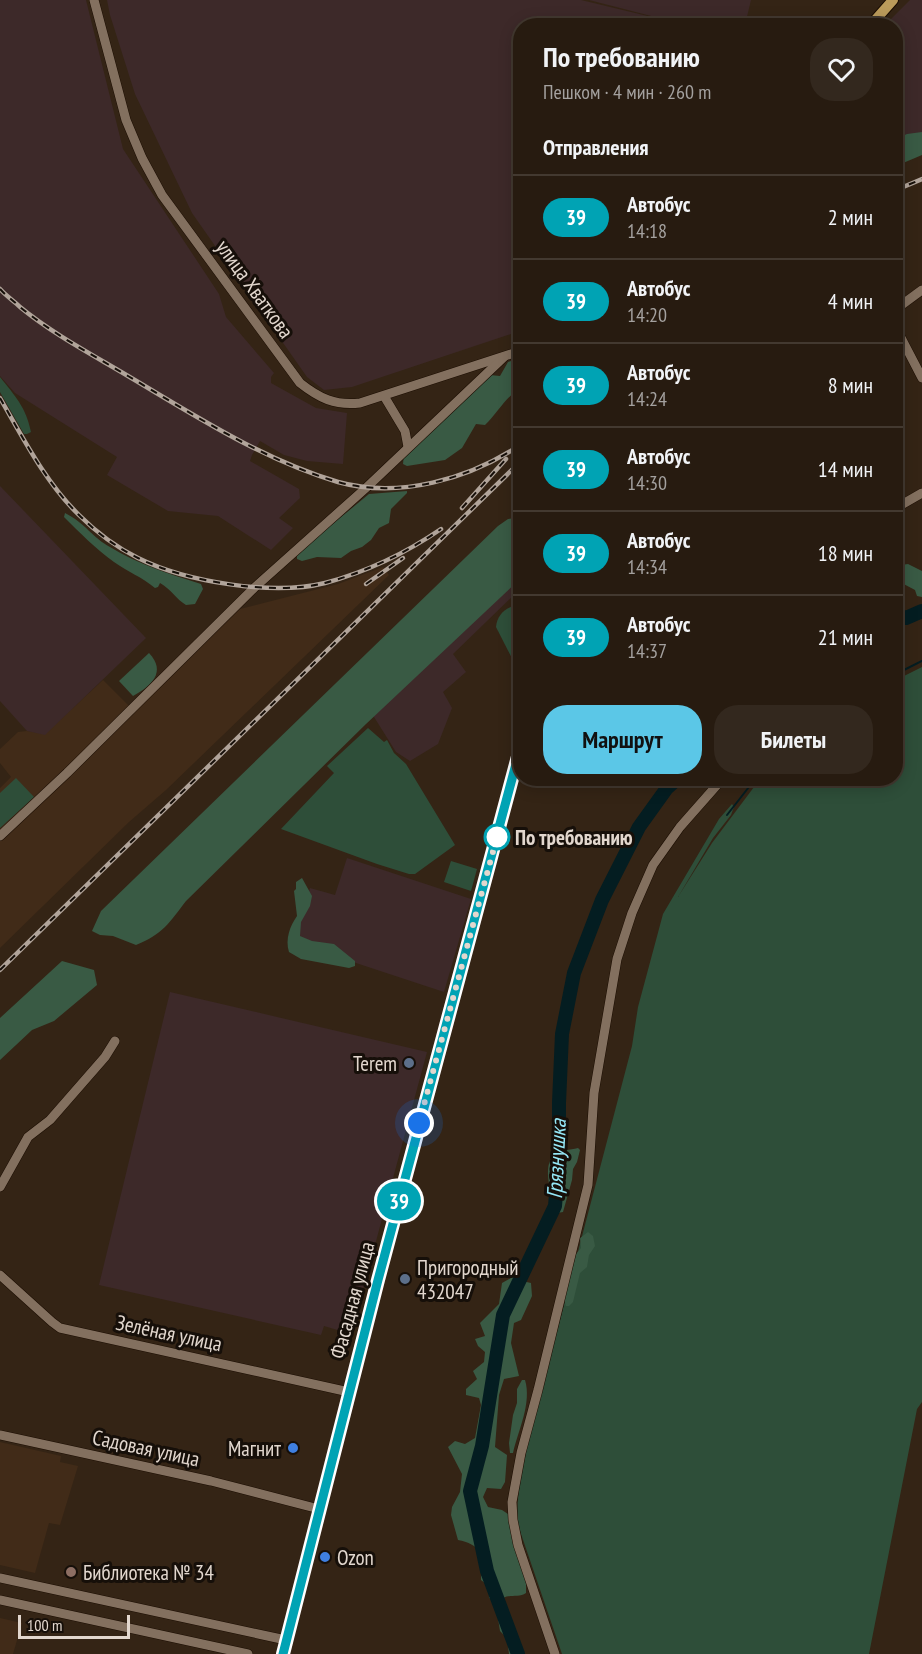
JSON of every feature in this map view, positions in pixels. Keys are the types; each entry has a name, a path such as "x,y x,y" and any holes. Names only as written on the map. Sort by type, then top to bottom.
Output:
{"main road":[{"path":"877,18 892,0"},
{"name":"Фасадная улица","path":"283,1654 444,1027 513,775"}],"street":[{"name":"улица Хваткова","path":"94,0 126,120 142,158 162,195 300,383 313,394 323,400 342,404 360,403 513,354"},
{"path":"903,304 922,290"},
{"path":"903,341 922,378"},
{"path":"0,836 254,588 504,357"},
{"path":"384,396 405,430 408,447"},
{"path":"903,504 922,493"},
{"path":"555,1654 513,1520 512,1502 521,1453 588,1185 594,1093 617,959 632,913 654,865 680,827 716,786"},
{"path":"0,1187 28,1137 50,1120 105,1057 115,1041"},
{"name":"Зелёная улица","path":"0,1275 60,1328 349,1392"},
{"name":"Садовая улица","path":"0,1435 211,1481 319,1509"},
{"path":"0,1578 286,1640"},
{"path":"0,1600 248,1654"}],"shaded area":[{"path":"0,0 86,0 123,149 219,294 226,317 274,373 271,383 316,408 347,413 343,464 307,461 284,455 260,441 252,455 250,461 299,489 300,498 279,518 293,528 271,550 218,516 168,511 107,475 117,457 15,393 0,376"},
{"path":"107,0 581,0 656,18 513,18 513,333 352,387 324,390 307,377 192,213 135,94"},
{"path":"589,0 751,0 747,18 659,18"},
{"path":"910,0 922,0 922,137 903,144 903,18 892,18"},
{"path":"0,486 146,638 45,735 27,731 0,701"},
{"path":"383,567 389,575 0,948 0,788 11,777 0,763 0,749 18,732 45,734 103,680 134,711 240,609 338,584"},
{"path":"513,572 513,596 453,654 466,672 443,692 452,708 438,744 410,761 396,752 369,709"},
{"path":"347,858 471,899 444,992 356,963 295,934 310,888 335,895"},
{"path":"170,992 427,1052 351,1334 324,1326 321,1335 99,1285"},
{"path":"0,1442 61,1456 60,1462 78,1466 60,1525 49,1523 35,1573 0,1565"},
{"path":"0,1618 22,1623 13,1654 0,1654"}],"green space":[{"path":"922,132 922,155 903,163 903,136"},
{"path":"513,360 513,394 485,425 476,424 462,448 445,460 407,466 403,464 404,454 490,375 500,376 508,362"},
{"path":"0,377 23,409 31,432 24,434 0,392"},
{"path":"407,491 391,509 389,523 379,528 371,540 362,547 341,558 317,557 302,561 297,559 300,551 369,494"},
{"path":"65,513 104,543 131,559 201,584 203,589 195,604 186,605 160,583 155,588 114,562 64,517"},
{"path":"513,518 513,586 366,724 186,901 165,927 153,937 136,945 92,931 101,911 498,526"},
{"path":"908,564 922,571 922,597 917,596 915,590 903,584 903,565"},
{"path":"513,606 513,660 496,627 498,619 508,608"},
{"path":"149,653 157,666 157,672 146,688 133,696 119,681"},
{"path":"922,667 922,1402 917,1409 869,1654 562,1654 518,1525 519,1494 528,1442 632,1046 638,1007 663,914 719,819 732,804 734,807 731,815 713,838 678,897 712,843 755,786 903,786 903,676"},
{"path":"368,728 384,742 387,740 394,753 406,764 455,845 415,874 377,864 281,829 334,773 327,766"},
{"path":"16,778 34,797 0,828 0,793"},
{"path":"451,861 477,869 471,891 444,882"},
{"path":"302,878 312,896 310,906 301,922 300,936 312,941 334,944 355,961 355,966 349,968 301,959 289,952 289,933 297,916 294,891 296,882"},
{"path":"62,961 94,970 97,985 54,1021 32,1030 0,1060 0,1018"},
{"path":"578,1148 580,1150 563,1212 557,1213 549,1183 548,1166 555,1154"},
{"path":"588,1232 593,1236 595,1246 589,1255 587,1267 580,1273 573,1302 566,1306 564,1300 576,1254 581,1248 580,1238"},
{"path":"518,1265 522,1281 531,1283 532,1296 521,1320 514,1323 511,1343 519,1376 504,1379 499,1395 495,1447 507,1455 505,1482 501,1489 487,1488 483,1497 488,1507 508,1514 515,1549 526,1581 526,1593 503,1598 508,1619 523,1654 509,1654 507,1638 500,1631 495,1600 489,1598 490,1592 481,1580 481,1576 486,1572 480,1554 471,1544 458,1540 451,1515 452,1507 460,1492 462,1474 448,1447 455,1441 465,1444 475,1438 481,1405 479,1398 466,1395 466,1389 477,1379 473,1371 484,1362 485,1352 478,1346 475,1339 485,1336 480,1323 499,1304 502,1283 511,1278 510,1267"},
{"path":"522,1380 525,1380 527,1389 526,1407 513,1453 510,1453 509,1443 517,1403 517,1389"}],"waterway":[{"name":"Грязнушка","path":"903,617 906,618 922,611"},
{"path":"903,670 922,661"},
{"name":"Грязнушка","path":"518,1654 487,1571 470,1491 482,1446 503,1315 555,1206 559,1159 562,1034 574,973 602,900 639,827 669,786"},
{"path":"727,815 750,786"}],"railway":[{"path":"903,187 922,179"},
{"path":"0,289 20,307 59,335 204,421 283,462 338,482 361,487 385,488 433,483 479,468 513,449"},
{"path":"0,398 26,444 56,489 79,515 100,534 122,549 138,558 180,574 256,587 304,587 340,579 370,567 400,554 441,529"},
{"path":"462,508 506,459"},
{"path":"0,970 513,469"},
{"path":"366,584 403,558"}],"bus line":[{"name":"39","path":"283,1654 341,1420 513,775"}],"place":[{"name":"По требованию","path":"497,837"},
{"name":"Terem","path":"409,1063"},
{"name":"Пригородный 432047","path":"405,1279"},
{"name":"Магнит","path":"293,1448"},
{"name":"Ozon","path":"325,1557"},
{"name":"Библиотека № 34","path":"71,1572"}],"route":[{"path":"419,1123 497,837"}]}
